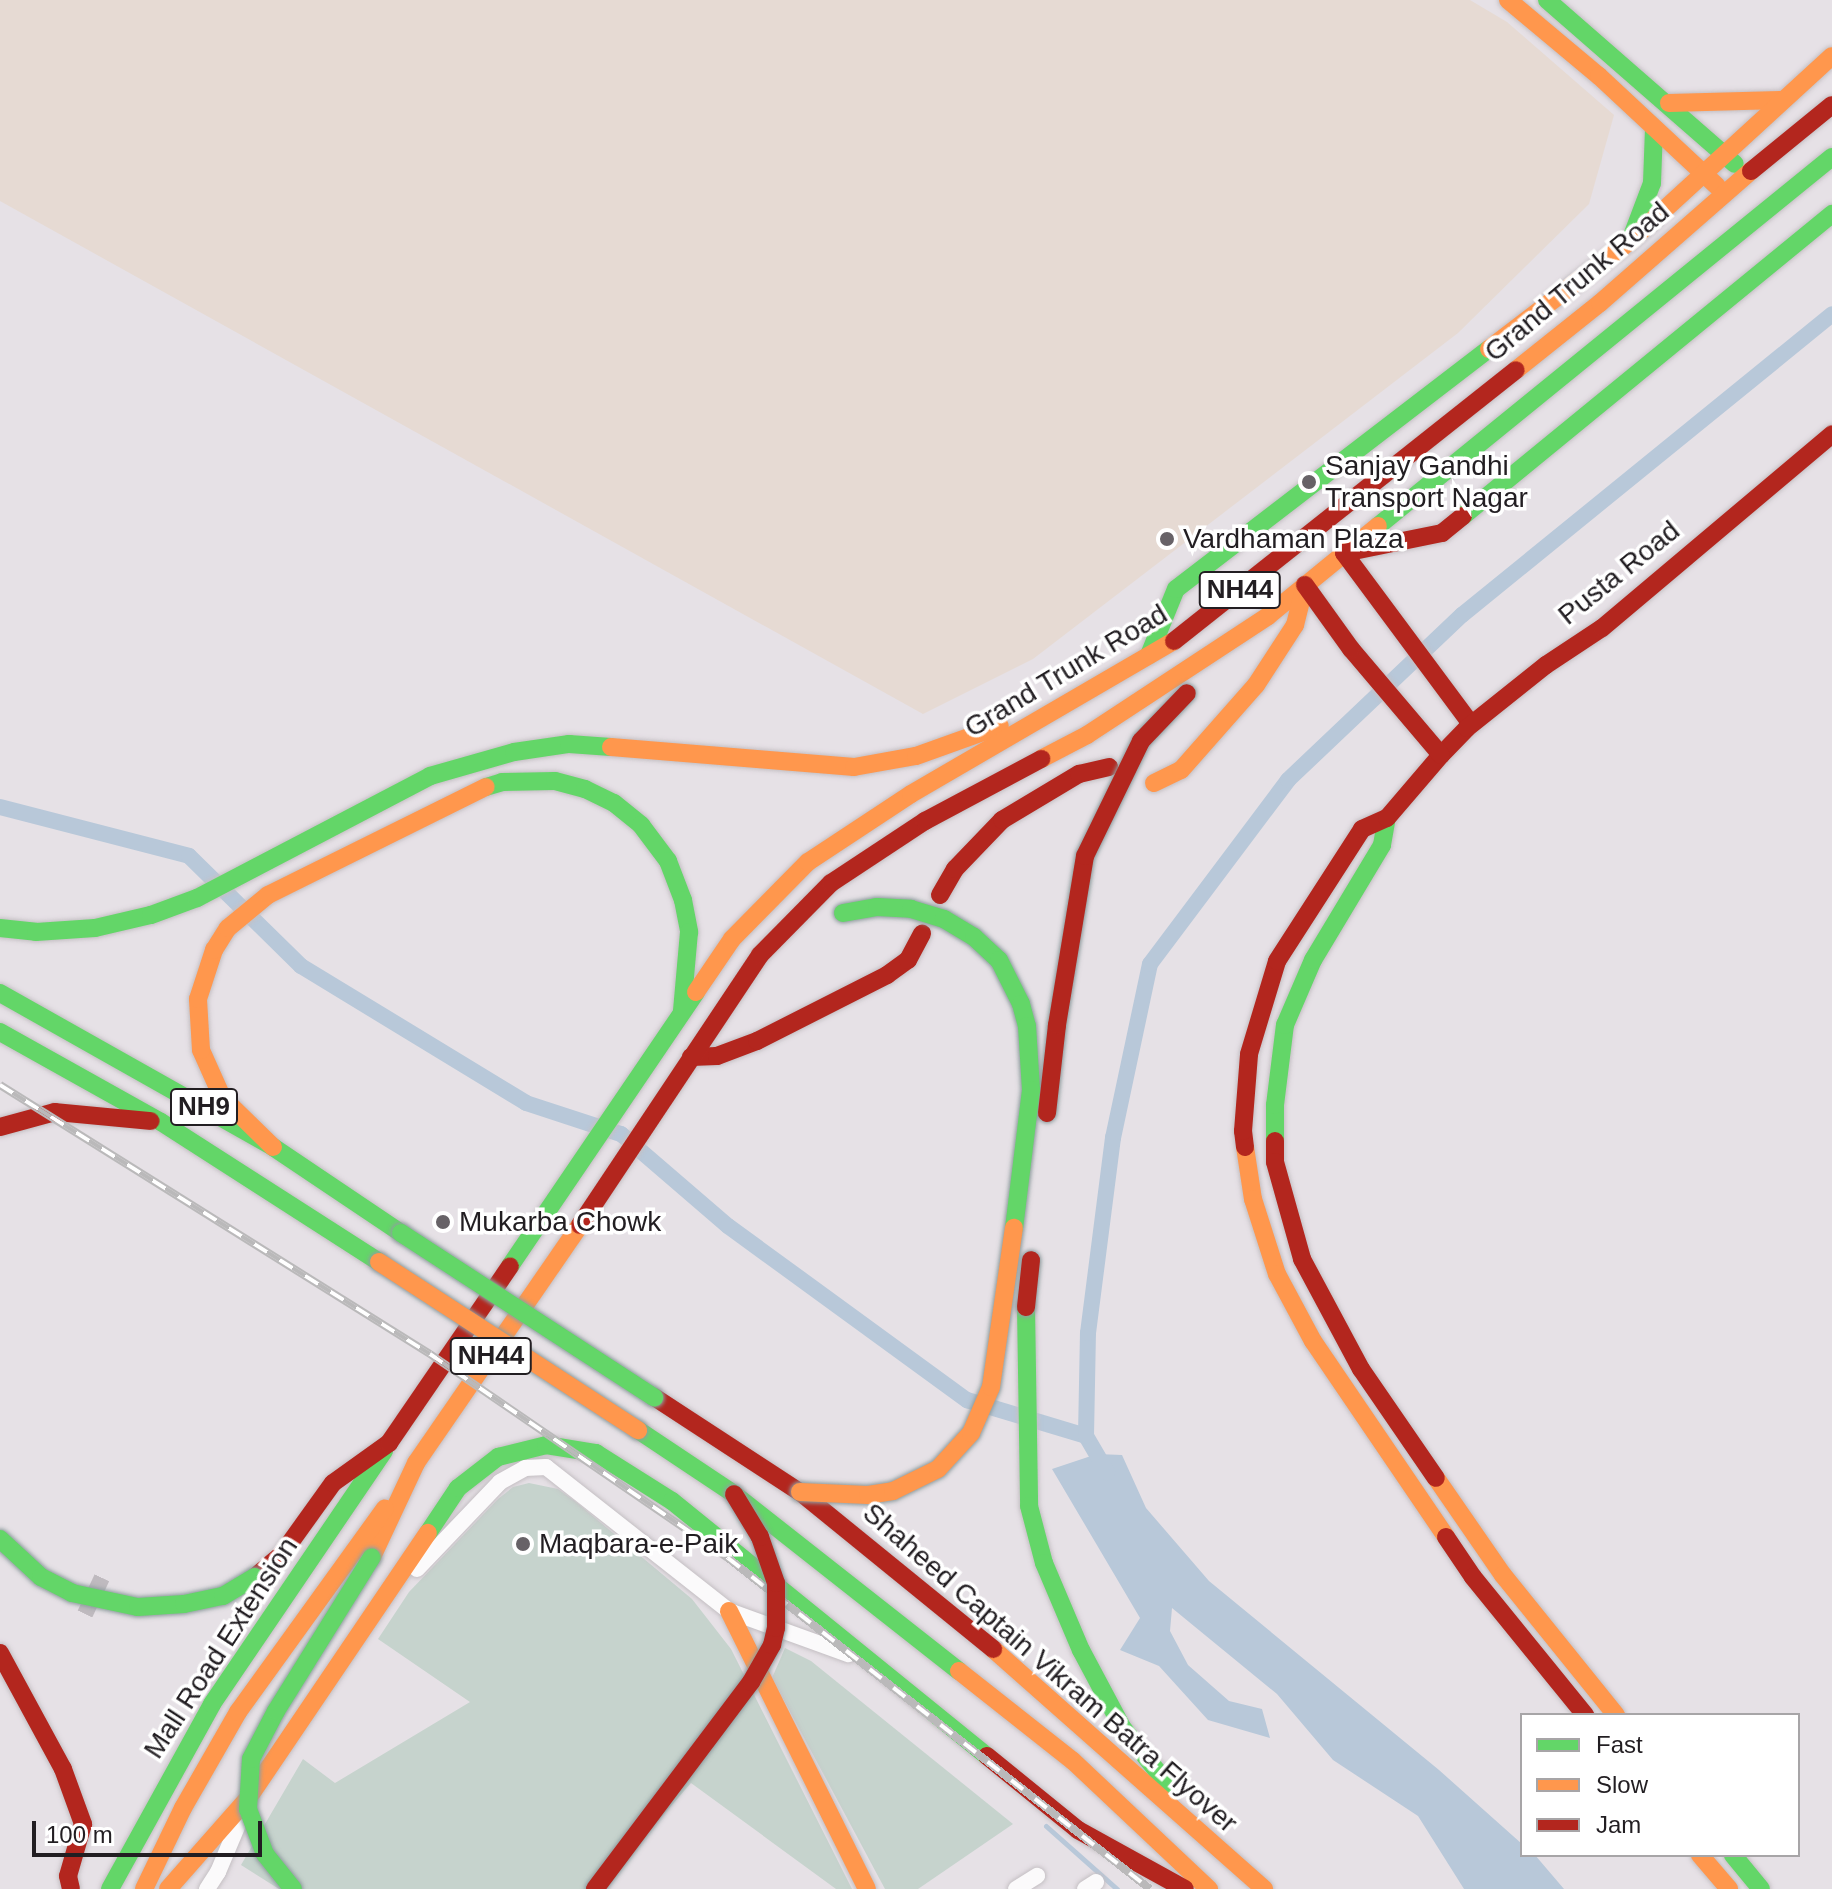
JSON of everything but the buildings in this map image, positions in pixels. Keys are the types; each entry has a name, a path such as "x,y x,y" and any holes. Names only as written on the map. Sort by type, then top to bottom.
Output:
{"main road":[{"path":"1508,0 1599,76 1724,193"},
{"path":"1547,0 1669,103 1746,175"},
{"path":"1149,655 1176,589 1629,242 1706,174 1780,100 1832,56"},
{"path":"1669,103 1780,100"},
{"name":"Grand Trunk Road","path":"389,1443 682,1017 732,939 808,862 911,794 1181,637 1600,303 1724,193 1832,105"},
{"path":"1629,242 1652,183 1654,129"},
{"name":"NH44","path":"416,1463 565,1248 760,955 831,883 925,821 1087,735 1243,634 1832,157"},
{"path":"1471,724 1344,553 1442,533 1832,214"},
{"name":"Pusta Road","path":"1387,818 1471,724 1546,665 1602,628 1832,434"},
{"path":"1305,585 1351,649 1441,755"},
{"path":"1154,783 1181,770 1256,685 1295,625 1305,585"},
{"path":"1045,1134 1057,1026 1085,856 1141,741 1243,634"},
{"path":"0,928 36,932 95,928 151,915 197,898 430,776 514,752 569,744 854,767 916,756 1071,700"},
{"path":"940,895 955,869 1002,820 1079,774 1109,767"},
{"path":"273,1147 239,1116 210,1074 197,1024 204,973 228,928 247,910 359,847 470,792 502,782 555,781 585,789 614,803 655,842 668,861 683,900 689,932 682,1017"},
{"path":"1387,818 1362,829 1277,961 1249,1054 1243,1131 1253,1199 1277,1274 1313,1341 1394,1465 1473,1577 1583,1713"},
{"path":"1387,818 1382,845 1313,960 1285,1025 1275,1105 1275,1162 1302,1259 1361,1369 1503,1575 1614,1713"},
{"path":"775,939 829,918 877,907 911,909 944,919 982,944 999,960 1021,1004 1027,1026 1031,1090 1004,1312 991,1387 971,1433 938,1469 893,1491 844,1496 800,1492"},
{"path":"691,1057 717,1056 757,1041 887,975 908,960 922,934"},
{"name":"Shaheed Captain Vikram Batra Flyover","path":"0,993 273,1147 800,1492 966,1625 1257,1883"},
{"name":"Shaheed Captain Vikram Batra Flyover","path":"0,1032 161,1122 734,1494 1073,1761 1209,1889"},
{"path":"0,1127 8,1122 55,1112 161,1122"},
{"path":"1033,1243 1026,1307 1029,1506 1044,1563 1122,1727 1187,1809 1257,1883"},
{"path":"0,1539 41,1577 72,1593 138,1607 184,1604 223,1596 255,1577 282,1554 333,1483 389,1443"},
{"name":"Mall Road Extension","path":"110,1889 212,1704 389,1443"},
{"path":"168,1889 249,1797 427,1531 470,1476 513,1451 563,1445 611,1460 672,1501 1078,1830 1185,1889"},
{"path":"293,1889 265,1854 248,1809 251,1759 276,1711 372,1557 416,1463"},
{"name":"Mall Road Extension","path":"144,1889 183,1808 238,1712 416,1463"},
{"path":"595,1889 751,1682 772,1645 776,1628 776,1583 760,1537 734,1494"},
{"path":"729,1611 867,1889"},
{"path":"0,1653 63,1769 83,1824 68,1876 71,1889"},
{"path":"1702,1857 1729,1889"},
{"path":"1735,1857 1761,1889"}],"street":[{"path":"372,1616 500,1482 525,1468 546,1467 729,1611 872,1662"},
{"path":"207,1889 218,1872 249,1797"},
{"path":"1016,1889 1037,1876"}],"shaded area":[{"path":"0,0 1470,0 1507,22 1614,115 1589,204 1458,333 1033,659 923,714 0,201"},
{"path":"529,1483 558,1489 692,1599 731,1649 852,1889 836,1889 691,1783 599,1889 279,1889 241,1865 303,1759 335,1783 470,1702 378,1639 409,1592 498,1499 513,1487"},
{"path":"785,1648 811,1661 1013,1824 918,1889 885,1889 772,1678"}],"water":[{"path":"1097,1454 1122,1455 1146,1508 1209,1581 1439,1770 1520,1842 1520,1857 1537,1857 1564,1889 1464,1889 1418,1816 1333,1760 1277,1694 1172,1608 1170,1631 1188,1665 1229,1701 1262,1709 1270,1738 1208,1720 1159,1666 1120,1650 1140,1618 1052,1469"}],"waterway":[{"path":"1086,1436 1088,1333 1113,1138 1150,964 1288,780 1462,615 1832,314"},
{"path":"0,807 189,856 301,966 526,1103 621,1134 728,1226 967,1400 1086,1436 1107,1472"},
{"path":"1046,1826 1117,1889"}],"tunnel":[{"path":"85,1614 102,1578"}],"railway":[{"path":"0,1085 430,1354 728,1558 1150,1889"}],"traffic: fast":[{"path":"1547,0 1735,164"},
{"path":"1632,236 1652,183 1654,129"},
{"path":"1378,526 1832,157"},
{"path":"1463,516 1832,214"},
{"path":"1149,655 1176,589 1489,349"},
{"path":"0,928 36,932 95,928 151,915 197,898 430,776 514,752 569,744 611,747"},
{"path":"486,787 502,782 555,781 585,789 614,803 641,825 668,861 683,900 689,932 682,1011"},
{"path":"1275,1141 1275,1105 1285,1025 1313,960 1382,845 1387,818"},
{"path":"843,913 877,907 911,909 944,919 974,937 999,960 1021,1004 1027,1026 1031,1090 1014,1228"},
{"path":"510,1266 696,992"},
{"path":"0,993 273,1147 401,1233"},
{"path":"0,1032 161,1122 379,1262"},
{"path":"401,1233 654,1397"},
{"path":"1026,1307 1029,1506 1044,1563 1081,1650 1122,1727 1169,1786"},
{"path":"638,1430 734,1494 959,1671"},
{"path":"428,1533 458,1488 498,1457 546,1445 596,1453 672,1501 987,1756"},
{"path":"110,1889 212,1704 384,1451"},
{"path":"0,1539 41,1577 72,1593 138,1607 184,1604 223,1596 255,1577"},
{"path":"293,1889 265,1854 248,1809 251,1759 276,1711 372,1557"},
{"path":"1735,1857 1761,1889"}],"traffic: slow":[{"path":"1508,0 1599,76 1717,186"},
{"path":"1489,349 1629,242 1832,56"},
{"path":"1669,103 1780,100"},
{"path":"1516,370 1600,303 1751,171"},
{"path":"1041,759 1087,735 1268,616 1378,526"},
{"path":"1154,783 1181,770 1256,685 1295,625 1305,585"},
{"path":"696,992 732,939 808,862 911,794 1174,641"},
{"path":"611,747 854,767 916,756 1000,726"},
{"path":"273,1147 222,1097 201,1050 198,999 214,950 228,928 268,895 486,787"},
{"path":"1245,1147 1253,1199 1277,1274 1313,1341 1446,1537"},
{"path":"372,1557 416,1463 580,1225"},
{"path":"800,1492 868,1495 893,1491 938,1469 971,1433 991,1387 1014,1228"},
{"path":"379,1262 638,1430"},
{"path":"1436,1478 1503,1575 1614,1713"},
{"path":"144,1889 183,1808 238,1712 385,1508"},
{"path":"168,1889 249,1797 428,1533"},
{"path":"729,1611 867,1889"},
{"path":"993,1649 1264,1889"},
{"path":"959,1671 1073,1761 1209,1889"},
{"path":"1702,1857 1729,1889"}],"traffic: jam":[{"path":"1751,171 1832,105"},
{"path":"1174,641 1516,370"},
{"path":"1441,755 1467,728 1546,665 1602,628 1832,434"},
{"path":"1463,516 1442,533 1344,553 1471,724"},
{"path":"1245,1147 1243,1131 1249,1054 1277,961 1362,829 1387,818 1441,755 1351,649 1305,585"},
{"path":"1047,1113 1057,1025 1085,856 1141,741 1187,693"},
{"path":"580,1225 760,955 831,883 925,821 1041,759"},
{"path":"940,895 955,869 1002,820 1079,774 1109,767"},
{"path":"691,1057 717,1056 757,1041 887,975 908,960 922,934"},
{"path":"0,1127 55,1112 151,1121"},
{"path":"1275,1141 1275,1162 1302,1259 1361,1369 1436,1478"},
{"path":"1026,1307 1031,1260"},
{"path":"255,1577 282,1554 333,1483 389,1443 510,1266"},
{"path":"654,1397 800,1492 993,1649"},
{"path":"595,1889 751,1682 772,1645 776,1628 776,1583 760,1537 734,1494"},
{"path":"1446,1537 1473,1577 1583,1713"},
{"path":"0,1653 63,1769 83,1824 68,1876 71,1889"},
{"path":"987,1756 1078,1830 1185,1889"}],"place":[{"name":"Sanjay Gandhi Transport Nagar","path":"1309,482"},
{"name":"Vardhaman Plaza","path":"1167,539"},
{"name":"Mukarba Chowk","path":"443,1222"},
{"name":"Maqbara-e-Paik","path":"523,1544"}]}
